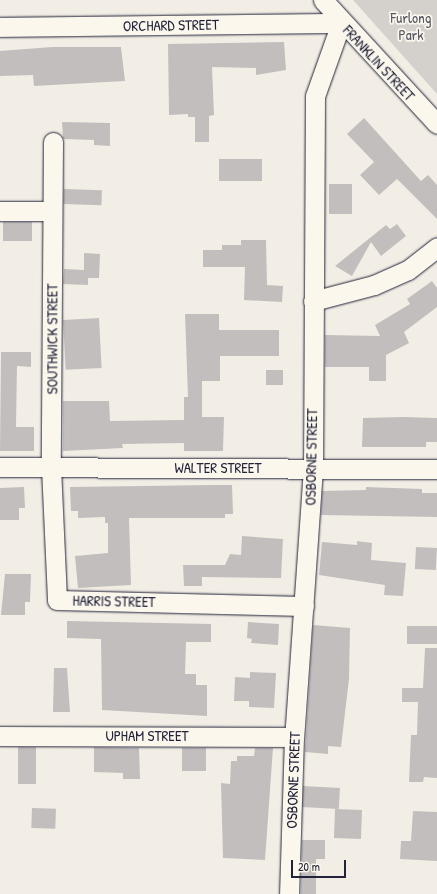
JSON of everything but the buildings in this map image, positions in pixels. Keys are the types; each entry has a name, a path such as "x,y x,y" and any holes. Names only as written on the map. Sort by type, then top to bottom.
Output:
{"street":[{"name":"FRANKLIN STREET","path":"323,0 342,23 437,124"},
{"name":"ORCHARD STREET","path":"0,27 342,23"},
{"name":"OSBORNE STREET","path":"289,894 294,737 313,468 315,96 342,23"},
{"name":"SOUTHWICK STREET","path":"51,467 53,142"},
{"path":"0,211 52,211"},
{"path":"313,301 374,285 408,270 437,247"},
{"name":"WALTER STREET","path":"0,467 437,469"},
{"name":"HARRIS STREET","path":"51,467 57,600 304,606"},
{"name":"UPHAM STREET","path":"0,736 294,737"}],"green space":[{"name":"Furlong Park","path":"353,0 437,0 437,94"}]}
